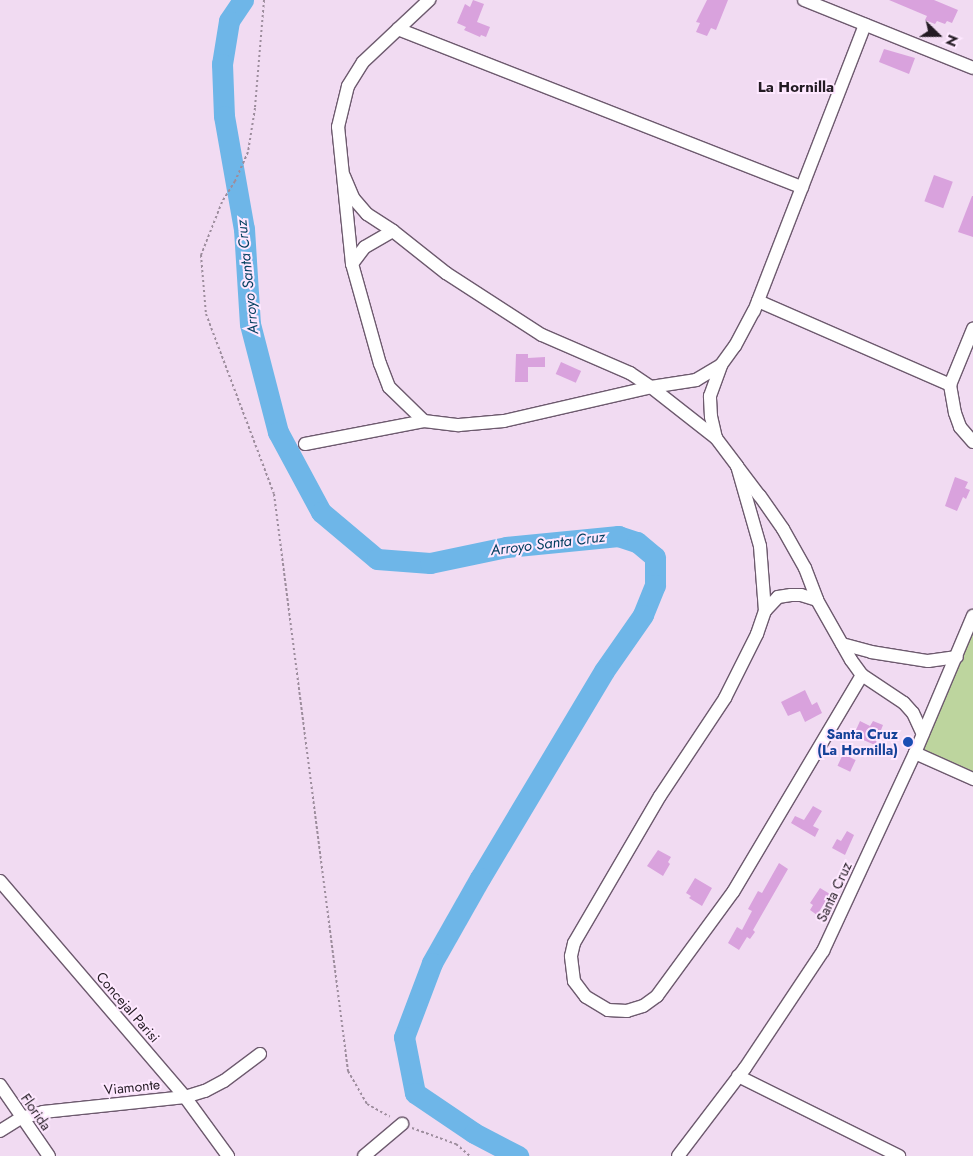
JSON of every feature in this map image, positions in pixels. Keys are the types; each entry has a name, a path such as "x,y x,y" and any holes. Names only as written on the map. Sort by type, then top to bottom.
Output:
{"street":[{"path":"424,420 389,387 380,364 352,264 338,128 348,86 363,62 429,0"},
{"path":"804,0 973,68"},
{"path":"716,438 711,417 710,396 721,365 735,346 758,301 865,25"},
{"path":"398,29 802,187"},
{"path":"344,176 354,199 367,214 393,231 446,273 542,335 612,364 651,387 716,438 783,528 805,568 817,600 862,675 904,703 913,713 923,734"},
{"path":"352,264 365,247 393,231"},
{"path":"758,301 950,385"},
{"path":"973,329 950,385 955,414 960,427 973,442"},
{"path":"305,444 424,420 459,425 504,421 651,387 696,380 721,365"},
{"path":"737,466 760,546 765,611 757,634 725,698 660,796 574,943 571,956 574,981 593,1003 608,1010 627,1011 643,1006 657,996 734,892 862,675"},
{"path":"765,611 778,597 801,595 817,600"},
{"name":"Santa Cruz","path":"678,1156 738,1076 823,951 915,753 973,616"},
{"path":"842,644 871,652 928,661 957,657"},
{"path":"915,753 973,779"},
{"name":"Concejal Parisi","path":"0,881 186,1096 228,1156"},
{"name":"Viamonte","path":"0,1131 21,1118 43,1112 186,1096 205,1091 224,1081 260,1054"},
{"path":"738,1076 899,1156"},
{"name":"Florida","path":"0,1085 49,1156"},
{"path":"364,1156 402,1124"}],"path":[{"path":"264,0 248,152 222,202 201,255 206,314 274,494 348,1071 367,1104 402,1124 456,1144 470,1156"}],"green space":[{"path":"973,613 973,779 916,753"}],"building":[{"path":"473,0 484,4 477,22 490,27 486,37 481,35 480,37 464,30 466,27 457,23 465,4 470,7"},
{"path":"707,0 728,0 716,30 711,28 707,36 696,32 700,23 696,22"},
{"path":"889,0 934,0 958,10 952,23 947,21 945,24 937,21 935,24 925,20 927,16"},
{"path":"884,49 915,58 909,74 879,62"},
{"path":"934,175 953,182 943,208 924,201"},
{"path":"973,196 973,237 958,232"},
{"path":"516,354 528,354 528,358 545,357 545,367 528,367 528,382 515,382"},
{"path":"561,362 581,371 576,383 556,374"},
{"path":"955,477 968,482 965,488 970,490 966,499 963,497 957,511 945,506"},
{"path":"805,690 812,705 817,702 822,713 805,722 800,711 788,716 781,702"},
{"path":"860,721 870,726 873,721 883,725 875,745 861,739 863,733 856,730"},
{"path":"843,754 856,760 850,772 838,766"},
{"path":"813,806 822,811 813,826 819,829 815,837 791,823 795,816 804,820"},
{"path":"847,831 854,835 845,855 832,848 837,839 841,841"},
{"path":"658,850 671,857 668,862 670,864 663,876 647,866"},
{"path":"779,863 788,869 753,930 755,932 750,939 747,937 739,950 728,943 737,927 742,930 752,911 748,909 758,891 762,893"},
{"path":"695,878 712,888 702,906 689,898 691,896 686,893"},
{"path":"820,888 830,894 817,915 810,910 813,905 810,903"}],"waterway":[{"name":"Arroyo Santa Cruz","path":"243,0 229,21 222,64 224,116 244,229 250,324 278,432 321,512 377,559 430,563 506,547 618,536 637,542 655,557 655,585 643,615 604,671 480,878 432,963 404,1037 415,1093 474,1133 518,1156"}],"place":[{"name":"Santa Cruz (La Hornilla)","path":"908,742"}],"district":[{"name":"La Hornilla","path":"796,88"}]}
